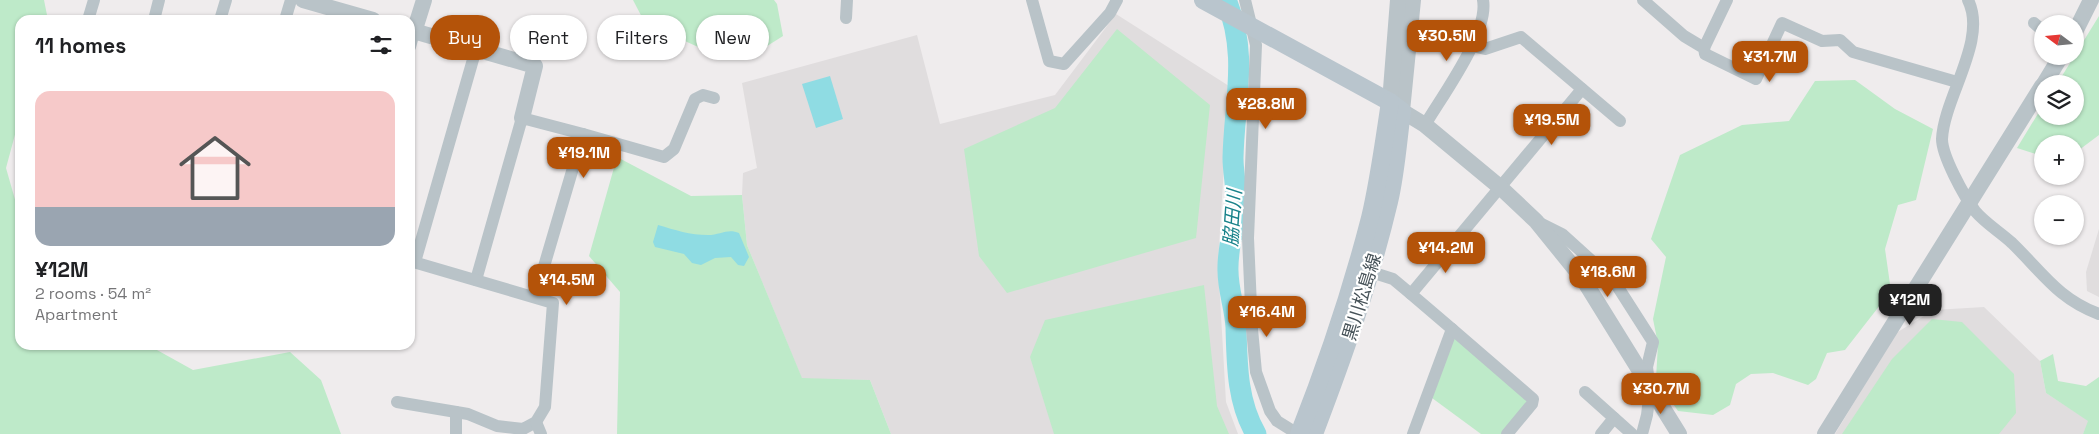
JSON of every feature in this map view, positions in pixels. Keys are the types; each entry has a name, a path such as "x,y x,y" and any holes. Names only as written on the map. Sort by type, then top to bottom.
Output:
{"main road":[{"path":"1208,2 1396,107"},
{"name":"黒川松島線","path":"1314,434 1356,320 1390,200 1396,107"},
{"name":"黒川松島線","path":"1298,434 1330,355 1350,289 1396,107"}],"street":[{"path":"90,15 94,0"},
{"path":"155,15 159,0"},
{"path":"222,15 226,0"},
{"path":"286,15 291,0"},
{"path":"303,0 348,15"},
{"path":"415,25 424,0"},
{"path":"846,0 846,18"},
{"path":"1032,0 1049,61 1064,64 1110,13 1117,0"},
{"path":"1245,0 1256,44 1248,238 1256,372 1270,411 1277,421 1298,434"},
{"path":"1396,107 1398,0"},
{"path":"1396,107 1413,0"},
{"path":"1425,125 1472,46 1482,25 1484,0"},
{"path":"1643,0 1656,5 1684,36 1704,48"},
{"path":"1726,0 1704,48 1705,54 1756,79 1782,23 1822,41 1840,40 1853,52 1957,82"},
{"path":"2084,15 2092,0"},
{"path":"1969,1 1973,21 1970,46 1946,112 1942,140 1951,170 1976,212 2012,243 2058,292 2082,308 2099,314"},
{"path":"415,37 430,40"},
{"path":"1472,46 1485,49 1521,37 1620,121"},
{"path":"476,280 535,66 500,56"},
{"path":"415,251 473,60"},
{"path":"1411,294 1582,89"},
{"path":"522,118 664,157 674,149 695,98 703,95 714,98"},
{"path":"1825,434 2034,99"},
{"path":"1396,107 1425,125 1501,188 1536,221 1583,280 1616,330 1650,390 1679,434"},
{"path":"535,297 582,134"},
{"path":"1536,221 1562,234 1614,281 1652,342 1647,367 1650,390 1647,415 1642,434"},
{"path":"397,402 468,414 497,426 523,429 539,428 545,407 554,303 415,262"},
{"path":"1370,272 1393,279 1533,399 1532,404 1508,434"},
{"path":"1413,434 1452,329"},
{"path":"1585,392 1632,434"},
{"path":"456,412 456,434"},
{"path":"1601,434 1614,418"}],"shaded area":[{"path":"1116,14 1229,86 1218,263 1226,402 1238,434 891,434 870,380 802,379 747,245 742,195 743,173 757,168 742,83 917,35 940,124 1055,95"},
{"path":"2099,229 2099,297 2087,291 2086,272"},
{"path":"1984,307 2040,361 2046,393 2089,421 2083,434 1835,434 1896,333 1934,310"}],"green space":[{"path":"0,0 44,0 47,15 15,15 15,135 6,168 15,200 15,350 157,350 193,370 290,352 321,380 341,434 0,434"},
{"path":"633,0 774,0 777,4 783,36 769,45 769,15 696,15 696,46 686,42 686,15 641,15"},
{"path":"2099,16 2099,135 2084,146 2084,135 2034,135 2034,153 2017,148 2034,120 2034,125 2084,125 2084,75 2063,75 2069,65 2084,65 2084,40"},
{"path":"1117,29 1210,105 1196,238 1007,293 979,256 964,149 1055,108"},
{"path":"1855,80 1895,109 1933,129 1916,200 1898,205 1885,249 1891,291 1845,350 1827,353 1816,379 1808,385 1773,373 1751,374 1736,384 1730,405 1713,415 1678,411 1656,379 1658,344 1653,319 1666,257 1651,239 1680,155 1742,125 1789,121 1815,81"},
{"path":"617,157 691,196 742,195 747,245 802,378 870,380 891,434 617,434 620,292 589,256"},
{"path":"1204,285 1217,406 1229,434 1054,434 1030,357 1045,320"},
{"path":"1932,319 1962,322 2014,374 2016,413 1999,434 1842,434 1892,359"},
{"path":"1454,336 1529,401 1503,434 1481,434 1432,398"},
{"path":"2053,354 2058,381 2086,386 2099,377 2099,434 2083,434 2088,421 2046,393 2040,361"}],"water":[{"path":"830,76 843,119 816,128 802,84"},
{"path":"658,225 701,235 712,235 728,231 739,233 749,257 744,266 738,265 731,257 715,258 701,265 692,263 684,254 655,247 653,242"}],"waterway":[{"name":"脇田川","path":"1226,0 1233,20 1239,59 1233,158 1236,203 1228,263 1228,278 1235,320 1239,382 1245,409 1256,434"}]}
